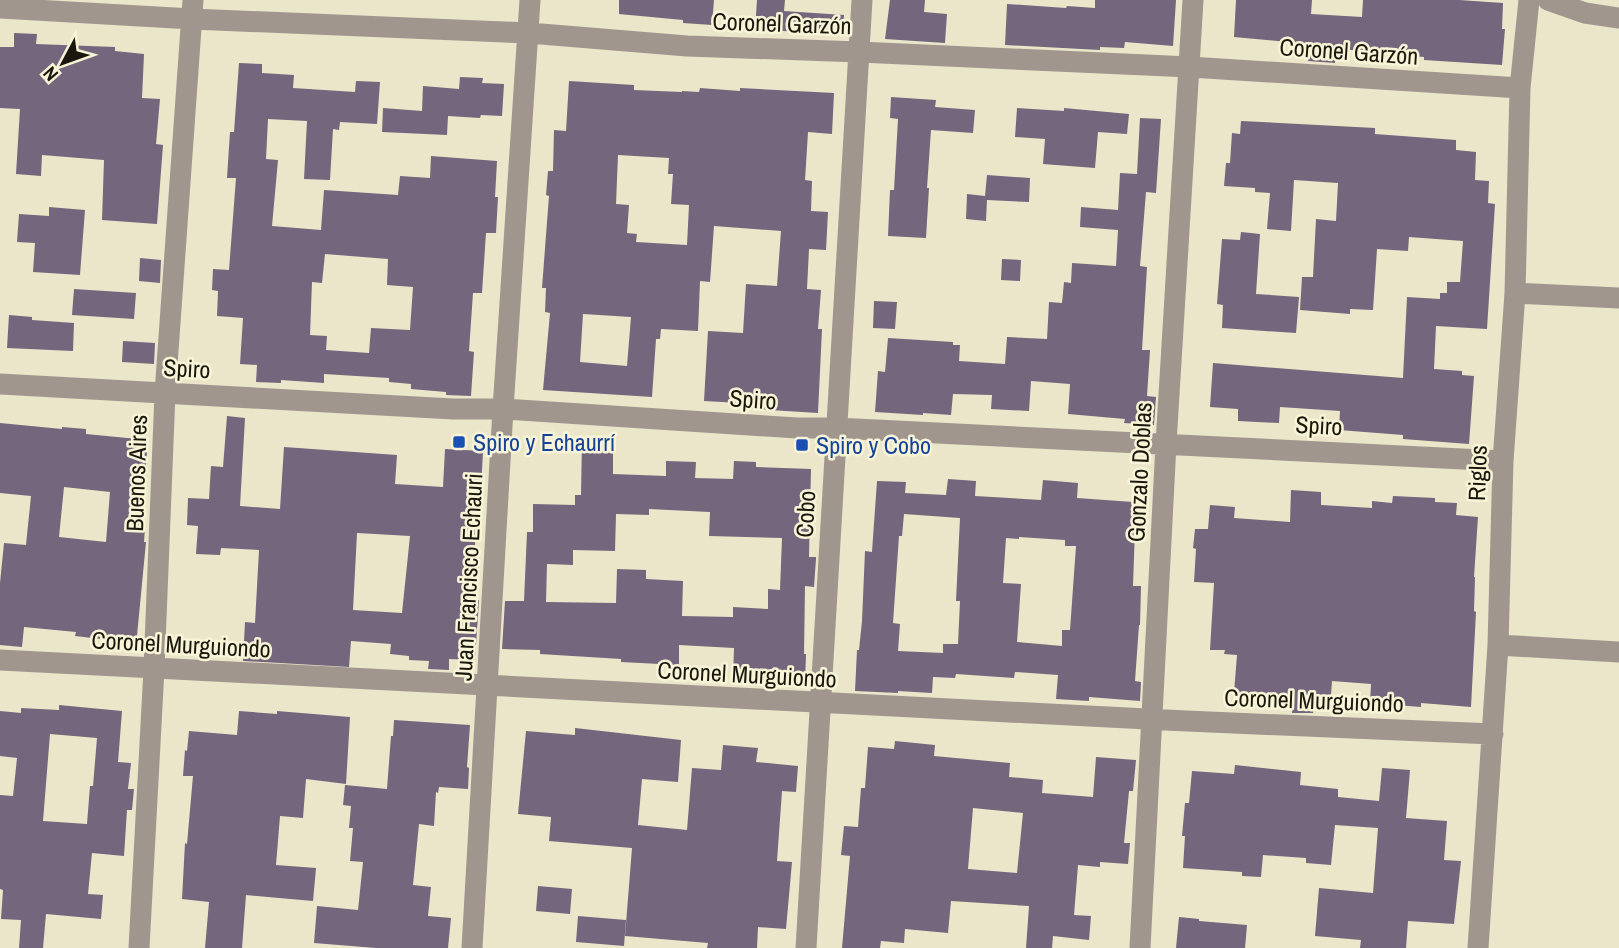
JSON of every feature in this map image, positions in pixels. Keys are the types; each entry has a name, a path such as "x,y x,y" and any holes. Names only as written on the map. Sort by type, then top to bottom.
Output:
{"street":[{"name":"Juan Francisco Echauri","path":"472,948 530,0"},
{"name":"Cobo","path":"806,948 862,0"},
{"name":"Gonzalo Doblas","path":"1140,948 1193,0"},
{"name":"Riglos","path":"1478,948 1498,645 1503,461 1515,293 1520,88 1529,0"},
{"path":"1561,2 1584,13 1619,18"},
{"name":"Coronel Garzón","path":"0,8 193,10 687,46 859,51 1190,67 1520,88"},
{"name":"Buenos Aires","path":"139,948 165,393 193,10"},
{"path":"1515,293 1619,298"},
{"name":"Spiro","path":"0,384 453,409 503,409 797,428 1503,461"},
{"path":"1498,645 1619,652"},
{"name":"Coronel Murguiondo","path":"0,660 488,688 1493,734"}],"building":[{"path":"619,0 714,0 712,25 619,14"},
{"path":"757,0 785,0 784,11 844,15 842,35 755,29"},
{"path":"890,0 925,0 924,12 947,14 945,43 885,39"},
{"path":"1095,0 1176,0 1173,46 1125,42 1124,48 1100,47 1100,50 1005,45 1007,4 1095,8"},
{"path":"1236,0 1312,0 1311,14 1362,17 1363,0 1503,3 1502,29 1505,29 1502,65 1424,60 1424,57 1398,53 1336,49 1335,63 1308,61 1309,44 1234,37"},
{"path":"14,33 37,34 36,44 115,47 115,51 144,54 142,98 160,99 156,144 163,145 157,224 102,220 104,160 42,155 41,176 16,174 20,109 0,108 0,47 14,47"},
{"path":"239,63 262,64 262,73 294,75 293,88 355,92 356,81 380,82 377,124 340,122 339,130 333,129 330,180 304,179 307,121 268,119 266,159 278,160 272,226 321,230 324,190 398,195 400,176 430,178 431,156 497,161 496,233 486,233 482,293 473,293 469,351 474,352 471,396 411,389 411,384 389,382 389,378 324,374 324,383 281,380 281,383 256,382 257,365 240,364 243,318 217,316 218,291 212,290 213,269 229,270 236,178 227,178 230,132 234,132","holes":["325,254 388,259 387,285 413,287 410,330 371,328 369,353 326,350 327,336 310,335 312,282 322,283"]},
{"path":"460,77 483,78 482,83 504,84 502,116 448,116 447,135 382,132 383,108 422,111 423,86 459,89"},
{"path":"569,81 634,85 634,90 699,92 700,88 740,91 740,88 834,93 832,134 808,132 805,180 812,181 811,211 828,212 826,250 809,249 807,289 821,290 818,413 740,408 740,403 704,401 708,331 743,333 746,284 777,286 781,231 714,226 710,282 700,281 698,331 661,329 660,339 656,339 652,397 543,390 550,313 545,312 546,288 542,288 549,196 546,195 548,171 553,171 554,130 566,131","holes":["618,155 669,158 668,174 673,174 671,204 689,205 687,245 636,242 637,234 627,233 629,205 616,204","583,314 631,317 627,366 580,362"]},
{"path":"891,97 936,100 935,107 975,110 973,133 931,130 926,238 888,236 898,119 890,118"},
{"path":"1017,108 1064,111 1064,108 1129,114 1127,134 1098,132 1095,168 1043,164 1045,139 1015,137"},
{"path":"1140,118 1161,119 1156,193 1146,192 1140,266 1147,267 1142,350 1150,350 1147,396 1156,397 1154,425 1124,423 1125,419 1068,414 1070,384 1031,381 1029,411 991,409 992,395 953,394 951,415 875,412 878,371 885,372 888,338 953,342 953,345 960,345 959,361 1005,364 1007,337 1047,339 1049,302 1062,303 1064,282 1071,283 1072,263 1116,266 1118,230 1080,227 1081,207 1118,210 1120,173 1137,174"},
{"path":"1241,121 1375,128 1375,134 1456,140 1456,150 1476,152 1475,180 1489,181 1488,203 1495,204 1487,329 1436,326 1434,369 1462,371 1462,375 1474,376 1469,444 1339,430 1340,411 1280,407 1279,423 1238,421 1238,409 1210,407 1213,363 1403,378 1407,297 1440,299 1440,293 1447,293 1447,282 1460,282 1463,241 1409,237 1408,251 1377,249 1373,310 1350,309 1350,314 1300,310 1302,277 1313,277 1316,219 1336,221 1338,183 1294,180 1291,231 1267,229 1270,193 1255,192 1255,188 1224,186 1226,163 1230,163 1232,133 1240,134"},
{"path":"987,175 1030,178 1029,202 987,200 986,221 966,219 967,194 985,196"},
{"path":"49,207 85,210 80,275 33,272 35,243 17,242 19,214 49,216"},
{"path":"1241,232 1260,234 1256,294 1299,297 1296,333 1222,328 1223,305 1217,304 1222,239 1240,240"},
{"path":"140,258 161,260 160,283 139,281"},
{"path":"1002,259 1021,260 1020,281 1001,280"},
{"path":"74,289 136,293 134,319 72,315"},
{"path":"874,301 897,302 895,329 873,328"},
{"path":"9,315 32,317 32,320 74,323 73,351 7,348"},
{"path":"123,341 155,343 154,364 122,362"},
{"path":"227,416 245,418 240,506 280,509 284,447 397,455 395,484 443,487 445,449 483,451 474,562 479,562 475,660 449,659 449,670 428,669 429,661 409,660 409,656 390,654 391,644 351,641 349,667 243,661 245,622 255,623 259,550 221,548 220,555 196,554 198,526 187,525 188,498 209,499 211,466 223,467","holes":["357,533 410,536 402,613 353,610"]},
{"path":"0,423 86,429 86,434 148,440 141,527 145,528 146,542 136,646 110,644 110,640 75,636 76,632 24,627 22,647 0,645 0,583 4,543 26,545 31,496 0,493","holes":["64,487 110,492 106,542 59,537"]},
{"path":"582,439 613,440 613,474 666,476 666,461 696,462 695,478 733,479 734,461 756,462 756,467 811,469 809,557 816,559 814,587 805,586 805,682 733,679 734,648 679,645 679,665 540,654 540,650 502,649 505,601 524,601 527,532 533,532 533,504 575,505 575,495 581,495","holes":["649,509 710,512 709,536 782,538 780,590 768,589 768,609 733,607 733,617 682,616 683,581 646,579 646,570 617,569 616,603 546,602 547,564 573,565 573,550 615,551 616,514 649,515"]},
{"path":"948,479 976,481 975,496 1041,500 1043,480 1078,483 1077,498 1133,502 1133,586 1141,586 1135,681 1141,682 1140,701 1089,697 1089,701 1056,699 1058,675 1015,672 1014,678 956,674 955,678 933,677 932,693 855,691 865,551 872,552 877,481 906,482 905,493 946,495","holes":["904,514 960,518 956,601 960,601 958,644 943,644 943,653 898,651 900,624 893,623 899,536 902,536","1006,538 1065,540 1065,546 1076,546 1070,630 1062,630 1062,646 1017,642 1021,584 1003,583"]},
{"path":"1291,490 1321,492 1321,505 1372,508 1372,501 1392,503 1393,496 1435,498 1435,502 1457,503 1456,515 1478,517 1471,707 1370,703 1371,684 1332,681 1330,710 1314,709 1313,713 1292,713 1293,699 1234,693 1237,655 1224,654 1225,650 1210,650 1214,583 1194,582 1195,529 1208,529 1210,505 1235,507 1234,518 1290,522"},
{"path":"59,705 122,711 118,762 131,763 128,789 134,789 132,810 127,810 124,856 92,853 88,894 103,895 101,919 46,914 43,948 19,948 21,920 1,919 3,890 0,889 0,795 13,796 17,758 0,756 0,711 21,713 21,708 59,710","holes":["50,734 97,738 87,824 43,821"]},
{"path":"239,711 350,717 346,784 306,779 303,818 280,816 276,865 316,868 313,901 246,895 242,948 205,948 209,902 182,899 193,776 183,776 185,750 187,751 189,731 237,735"},
{"path":"394,720 470,725 468,789 439,787 438,793 436,792 434,826 419,824 413,885 431,887 428,916 451,918 448,948 376,948 314,943 317,906 358,910 363,862 350,861 353,828 349,828 351,806 343,805 345,785 387,789"},
{"path":"575,728 681,740 678,782 642,779 638,825 687,830 692,768 721,770 723,745 758,748 756,762 798,766 796,792 782,791 777,861 792,862 786,929 758,927 757,948 707,948 708,943 625,936 632,848 549,841 551,817 518,814 526,731 575,735"},
{"path":"895,741 935,745 934,756 1010,763 1009,777 1043,780 1042,793 1093,797 1096,757 1136,760 1133,791 1129,791 1124,843 1130,843 1128,864 1100,862 1100,867 1078,865 1074,915 1091,916 1089,940 1053,936 1052,948 1026,948 1029,906 951,901 948,933 905,929 904,943 881,941 880,948 842,948 850,856 841,855 844,826 858,827 861,788 865,788 868,747 894,749","holes":["973,808 1023,813 1017,873 968,869"]},
{"path":"1235,765 1301,772 1300,785 1338,789 1338,797 1379,801 1382,768 1410,770 1406,818 1447,821 1444,860 1461,861 1454,924 1408,921 1406,948 1360,948 1361,940 1315,936 1319,888 1373,893 1378,828 1335,825 1331,865 1306,863 1306,858 1263,855 1261,877 1242,876 1242,872 1183,868 1185,803 1189,803 1192,771 1234,774"},
{"path":"538,886 572,889 570,914 536,911"},
{"path":"578,916 626,920 624,946 576,942"},
{"path":"1179,917 1247,925 1245,948 1176,948"}],"place":[{"name":"Spiro y Echaurrí","path":"459,442"},
{"name":"Spiro y Cobo","path":"802,445"}]}
